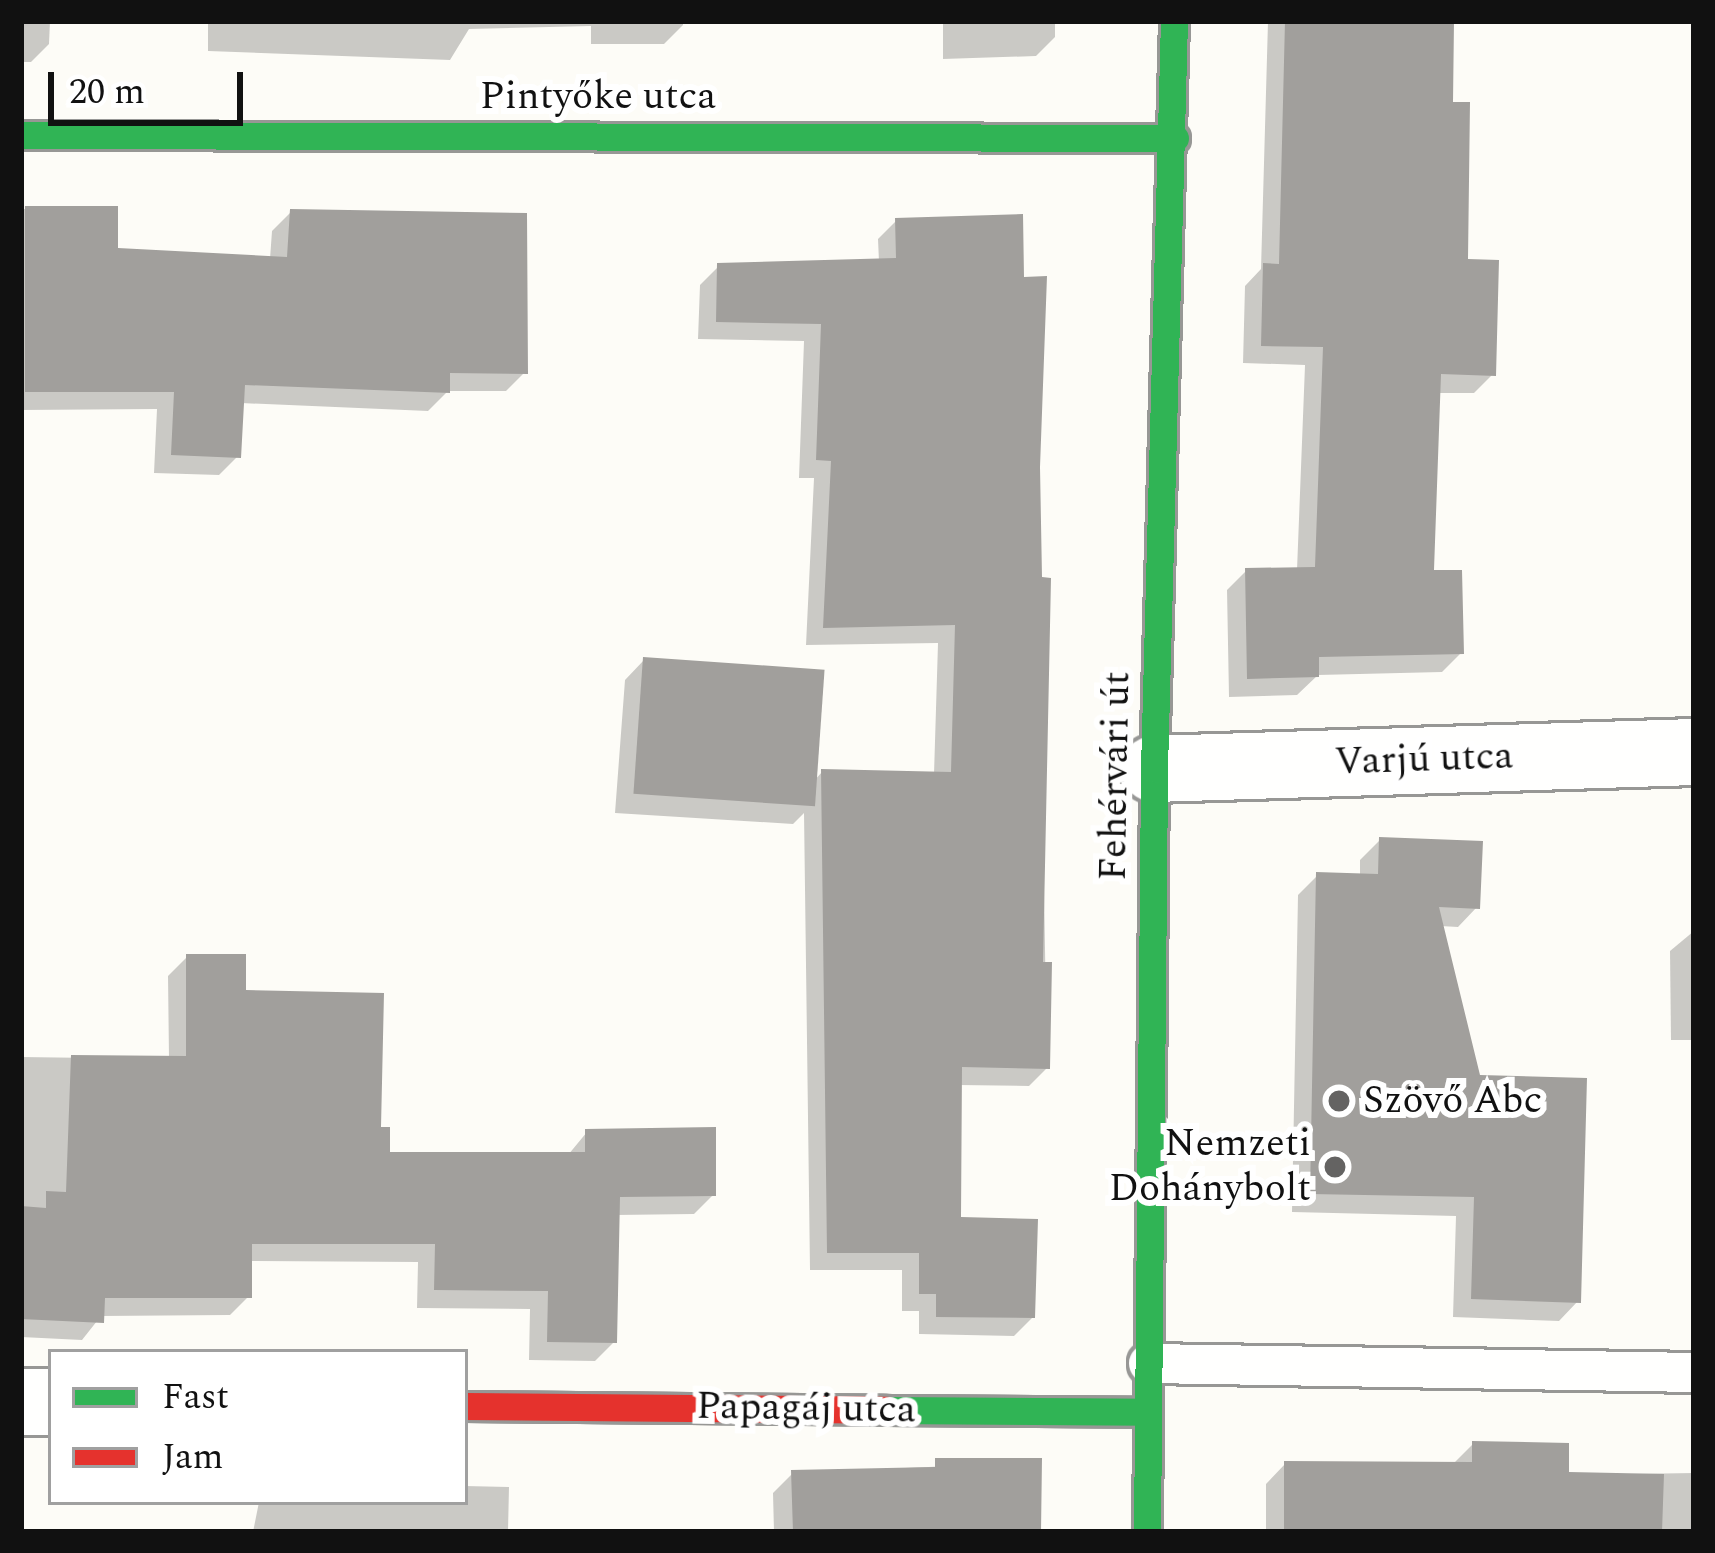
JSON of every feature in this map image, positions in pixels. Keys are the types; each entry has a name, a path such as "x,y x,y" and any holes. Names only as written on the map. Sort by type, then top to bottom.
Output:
{"street":[{"name":"Fehérvári út","path":"1147,1532 1154,769 1175,138 1174,21"},
{"name":"Pintyőke utca","path":"21,135 1175,138"},
{"name":"Varjú utca","path":"1154,769 1694,752"},
{"name":"Papagáj utca","path":"468,1406 1148,1412"}],"lane":[{"path":"1148,1363 1694,1372"}],"building":[{"path":"1285,21 1454,21 1453,102 1470,102 1468,259 1499,260 1496,376 1441,374 1434,570 1462,570 1464,654 1319,657 1319,677 1247,679 1245,568 1315,567 1323,347 1261,346 1263,263 1279,264"},
{"path":"25,206 118,206 118,248 287,257 290,209 527,213 528,374 450,373 450,393 245,385 241,458 171,455 174,392 25,392"},
{"path":"1023,214 1024,277 1047,276 1040,467 1042,577 1051,578 1043,962 1052,962 1050,1069 962,1067 961,1217 1038,1219 1035,1318 936,1317 936,1294 919,1294 919,1253 827,1253 821,769 951,772 955,625 823,628 831,461 816,460 821,324 716,322 717,263 896,258 895,218"},
{"path":"643,657 825,670 815,806 633,794"},
{"path":"1379,837 1483,841 1480,909 1439,907 1480,1075 1587,1078 1581,1303 1471,1299 1474,1197 1310,1194 1316,872 1378,874"},
{"path":"186,954 246,954 246,990 384,993 381,1127 390,1127 390,1152 585,1152 585,1129 716,1127 716,1196 620,1197 617,1343 547,1342 548,1291 434,1290 435,1244 252,1244 252,1298 105,1298 104,1323 21,1319 21,1206 46,1208 46,1191 66,1192 71,1055 186,1056"},
{"path":"1472,1441 1569,1443 1569,1472 1664,1474 1662,1532 1284,1532 1284,1461 1472,1462"},
{"path":"935,1458 1042,1458 1041,1532 793,1532 791,1470 935,1467"}],"traffic: fast":[{"path":"1147,1532 1154,769 1174,21"},
{"path":"21,135 1175,138"},
{"path":"886,1410 1147,1412"}],"traffic: jam":[{"path":"468,1406 886,1410"}],"place":[{"name":"Szövő Abc","path":"1339,1101"},
{"name":"Nemzeti Dohánybolt","path":"1335,1167"}]}
